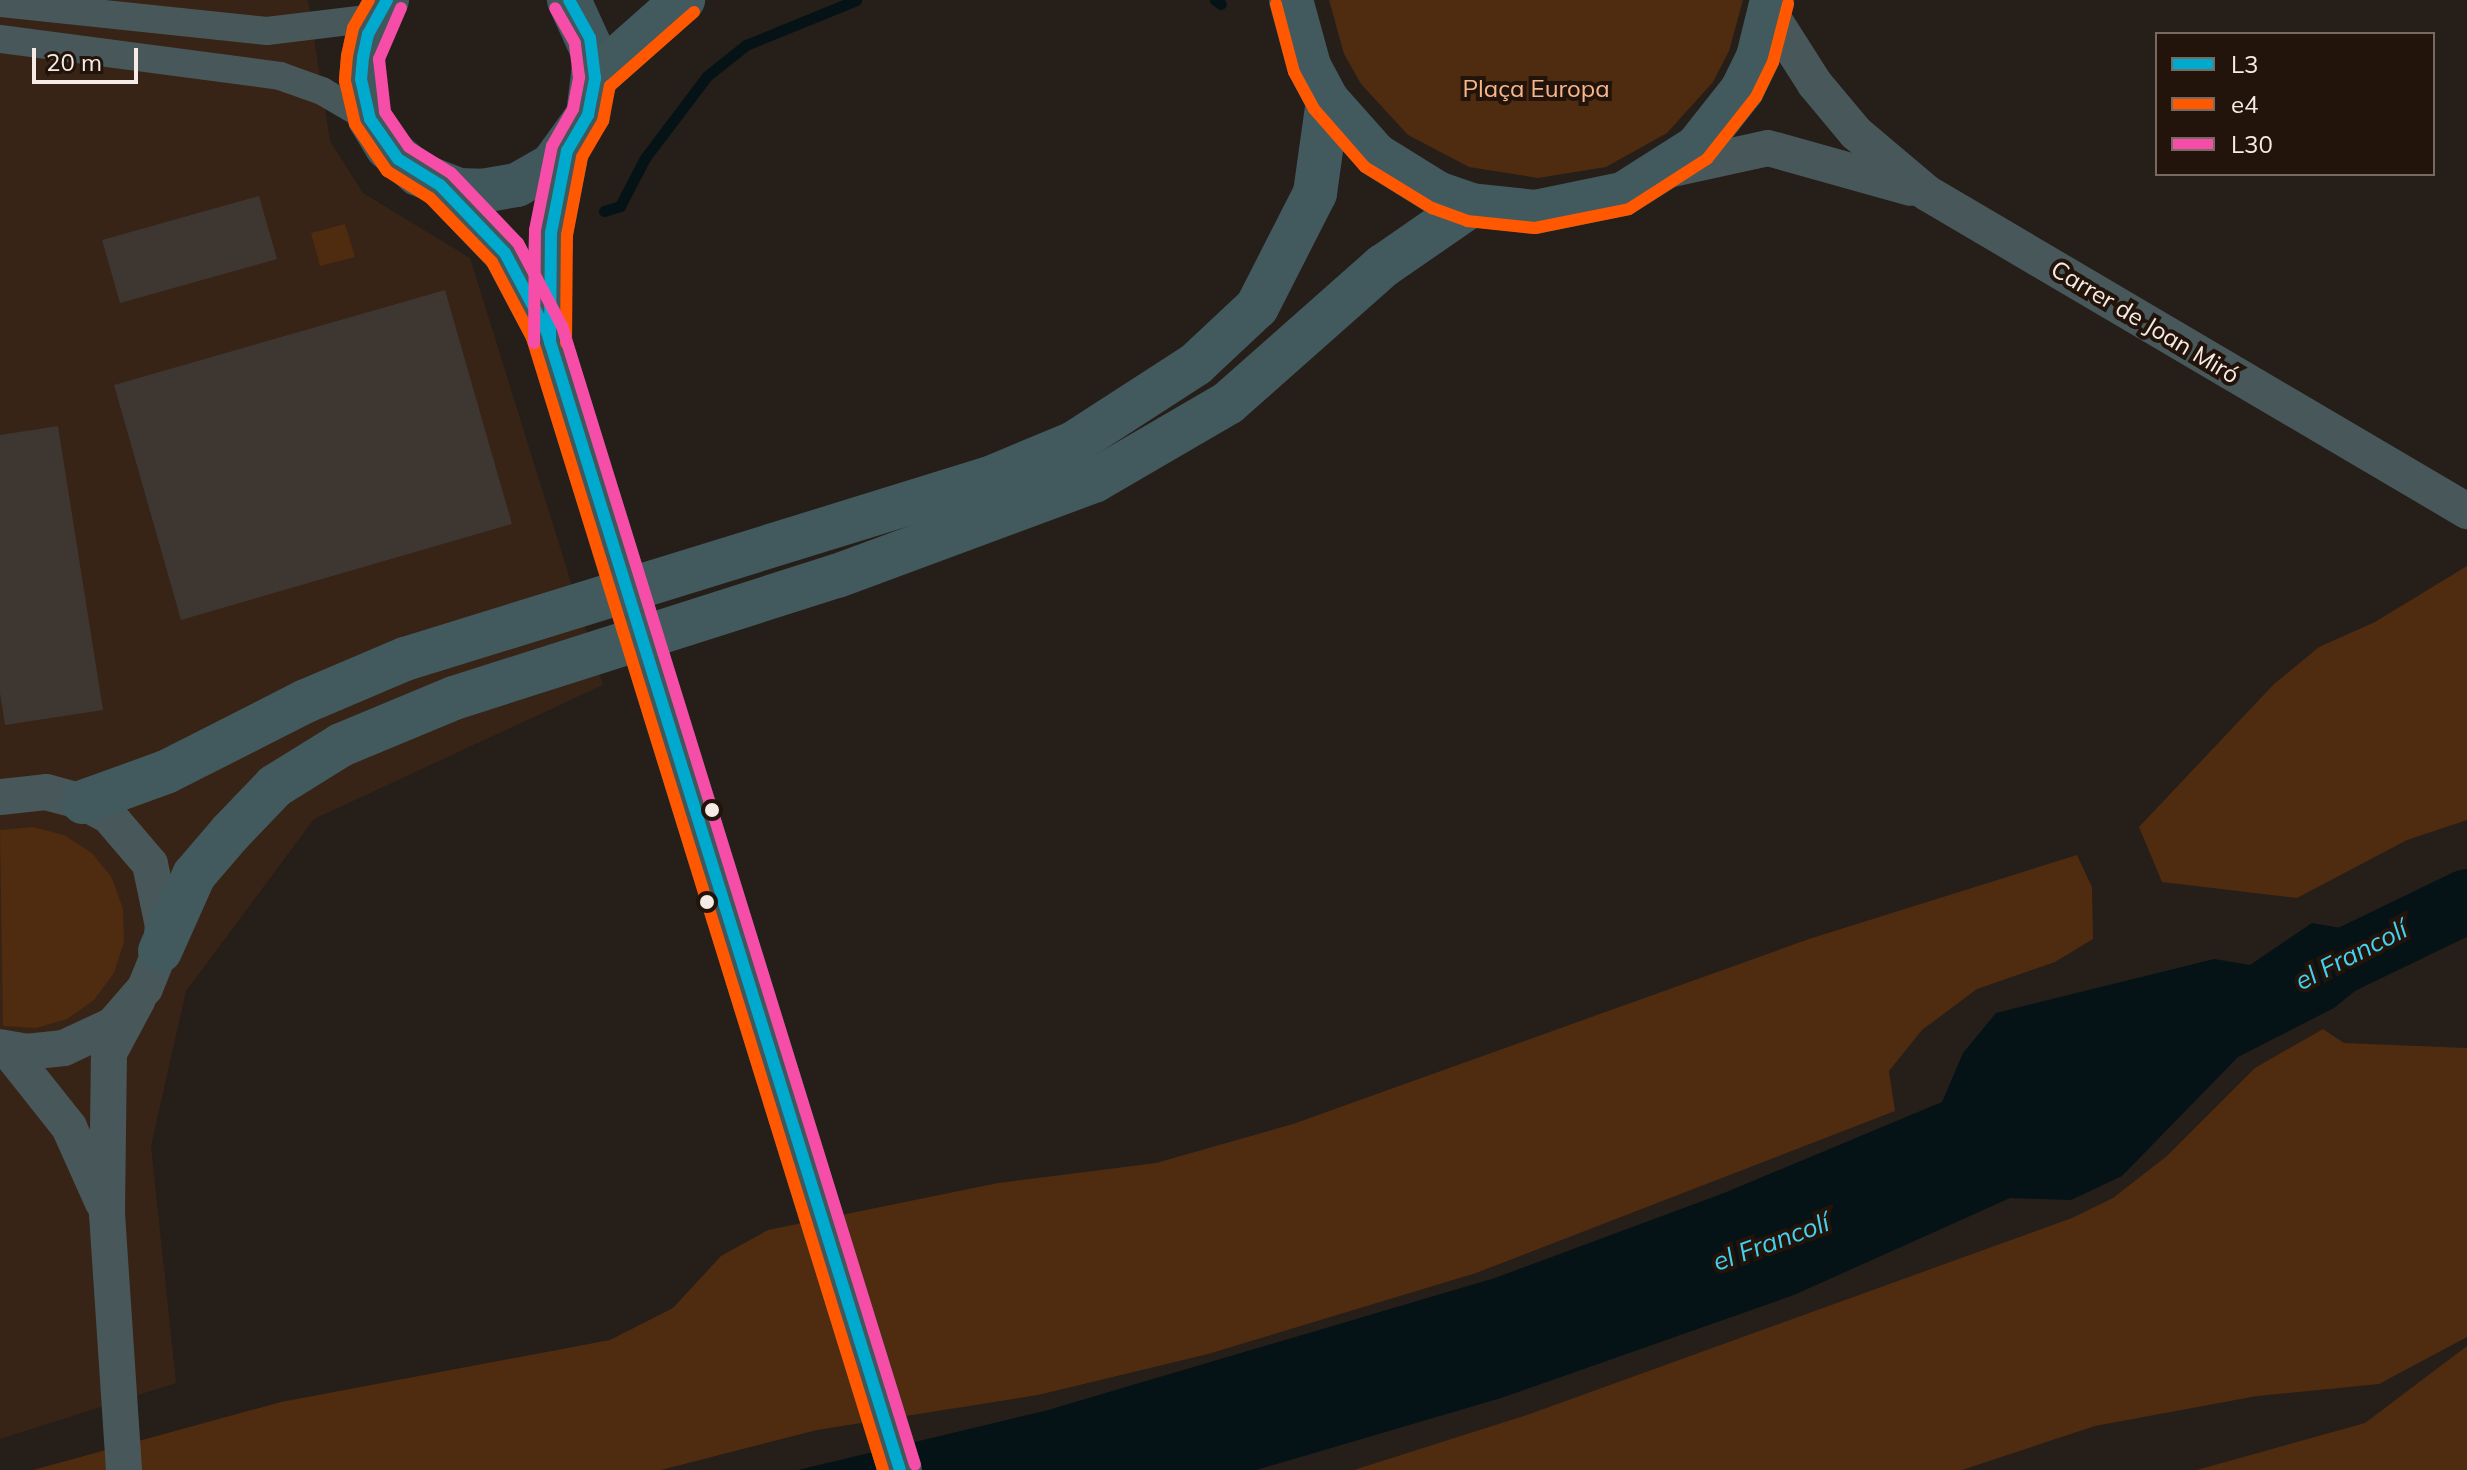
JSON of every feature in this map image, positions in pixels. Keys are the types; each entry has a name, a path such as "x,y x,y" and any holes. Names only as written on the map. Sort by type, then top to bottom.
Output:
{"highway":[{"path":"595,78 683,0"},
{"path":"1291,0 1309,66 1328,101 1350,130 1395,170 1471,205 1513,212 1565,210 1623,194 1668,170 1705,138 1742,90 1771,7"},
{"path":"83,802 166,772 306,701 405,659 990,478 1074,443 1196,364 1257,307 1315,193 1328,101"},
{"path":"160,951 194,875 230,833 275,786 341,745 454,698 837,576 1094,481 1228,403 1383,266 1471,205"}],"main road":[{"path":"547,332 551,233 567,151 588,115 595,78 590,38 569,0"},
{"path":"381,9 361,79 370,119 398,159 440,185 505,253 547,332 656,675 900,1470"},
{"path":"440,185 482,191 517,185 567,151"}],"street":[{"path":"0,3 267,31 381,9"},
{"name":"Carrer de Joan Miró","path":"1771,7 1815,84 1856,133 1927,193 2467,511"},
{"path":"0,39 280,76 322,91 370,119"},
{"name":"Carrer de Joan Miró","path":"1668,170 1768,148 1840,165 1927,193"},
{"path":"0,797 46,792 83,802 124,828 150,864 162,904 160,951 109,1053 107,1213 124,1470"},
{"path":"4,1048 47,1051 84,1042 113,1025 138,999"},
{"path":"4,1048 69,1127 107,1213"}],"shaded area":[{"path":"0,0 308,0 330,141 363,193 470,258 603,685 314,819 186,991 151,1146 176,1383 0,1439"}],"green space":[{"name":"Plaça Europa","path":"1329,0 1743,0 1729,51 1713,82 1667,133 1606,167 1538,178 1469,167 1408,135 1361,84 1344,54"},
{"path":"345,224 355,257 320,266 311,233"},
{"path":"2467,566 2467,820 2407,840 2297,898 2162,882 2139,827 2274,684 2319,647 2375,622"},
{"path":"33,827 64,835 92,853 112,878 123,909 124,942 114,973 94,1000 67,1019 36,1028 3,1026 0,830"},
{"path":"2077,855 2092,887 2093,939 2055,962 1977,989 1922,1030 1889,1071 1895,1111 1476,1273 1208,1354 1038,1395 817,1430 661,1470 33,1470 281,1402 610,1340 673,1308 721,1256 768,1230 998,1183 1156,1163 1293,1124 1809,939"},
{"path":"2323,1029 2344,1043 2467,1048 2467,1337 2379,1384 2257,1396 2095,1426 1962,1470 1354,1470 1527,1415 2072,1218 2113,1198 2167,1156 2255,1068"},
{"path":"2467,1346 2467,1470 2197,1470 2365,1423"}],"water":[{"path":"2312,923 2341,928 2367,981 2334,1008 2238,1057 2122,1176 2071,1200 2010,1198 1794,1295 1501,1398 1256,1470 798,1470 1048,1410 1495,1278 1724,1193 1942,1102 1963,1053 1996,1013 2214,959 2250,965"}],"building":[{"path":"259,196 277,259 120,303 102,240"},
{"path":"445,290 512,524 181,620 114,385"},
{"path":"58,426 103,710 5,725 0,693 0,435"}],"waterway":[{"path":"604,211 620,206 645,158 707,76 746,45 856,0"},
{"path":"1215,0 1221,4"},
{"name":"el Francolí","path":"2275,994 2467,901"}],"transit line":[{"name":"e4","path":"369,0 353,28 347,56 345,81 355,124 387,171 430,198 492,262 532,338 883,1470"},
{"name":"L3","path":"387,0 368,34 363,57 361,79 370,119 398,159 440,185 505,253 547,332 900,1470"},
{"name":"L3","path":"550,343 551,233 567,151 588,115 595,78 590,38 569,0"},
{"name":"e4","path":"1276,4 1294,72 1314,109 1365,167 1432,208 1467,221 1535,228 1629,209 1707,159 1756,97 1773,62 1788,4"},
{"name":"L30","path":"401,8 379,59 385,112 409,147 451,173 518,243 562,326 915,1465"},
{"name":"L30","path":"534,343 535,230 552,146 573,109 579,77 575,43 555,8"},
{"name":"e4","path":"566,343 567,235 582,157 603,121 610,86 694,12"}]}
